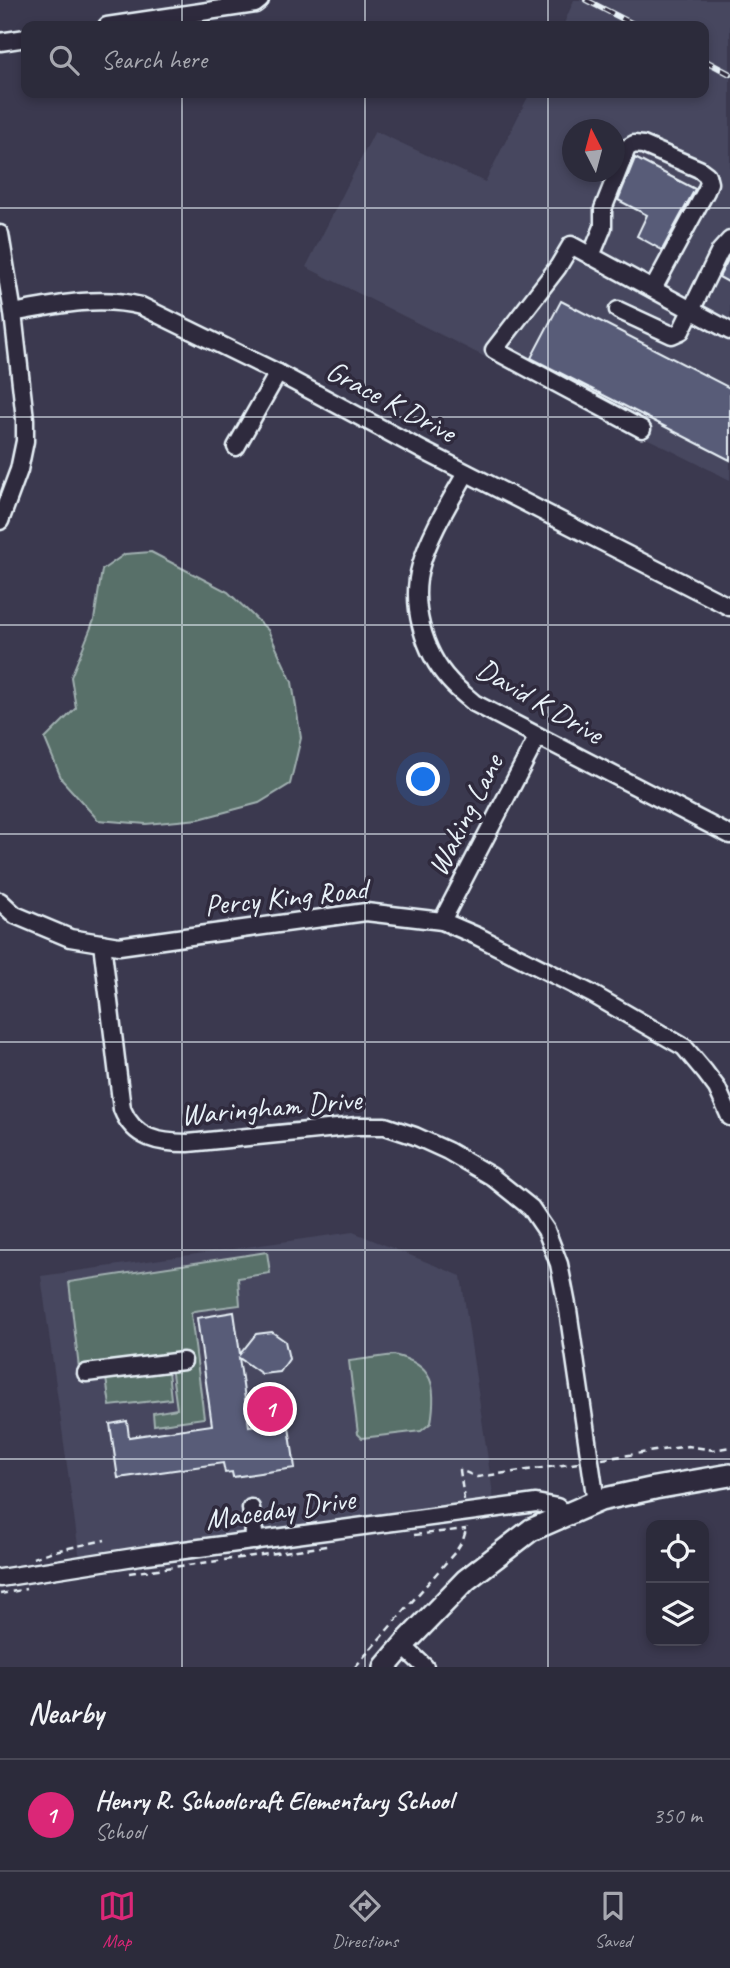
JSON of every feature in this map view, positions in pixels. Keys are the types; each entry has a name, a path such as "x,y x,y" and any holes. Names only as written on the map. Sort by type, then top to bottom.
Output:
{"main road":[{"path":"385,1667 466,1580 531,1530 596,1502 654,1488 730,1475"}],"street":[{"path":"141,21 255,4 260,0"},
{"path":"0,42 21,39"},
{"path":"592,256 603,227 603,209 627,148 634,144 643,145 699,169 707,175 709,183 706,191 653,289"},
{"path":"0,234 23,391 24,441 19,470 0,521"},
{"path":"618,310 672,335 681,331 716,260 730,240"},
{"path":"642,429 494,350 558,267 571,245 730,331"},
{"name":"Grace K Drive","path":"13,313 102,300 124,301 141,306 278,373 466,473 730,607"},
{"path":"236,447 278,373"},
{"name":"David K Drive","path":"466,473 435,530 421,566 417,595 420,621 429,650 449,680 474,703 730,835"},
{"name":"Waking Lane","path":"442,920 538,736"},
{"name":"Percy King Road","path":"0,901 15,915 71,938 119,946 366,912 442,920 592,993 684,1046 717,1088 730,1117"},
{"name":"Waringham Drive","path":"102,943 122,1109 128,1123 153,1140 188,1143 357,1125 385,1126 448,1151 491,1176 531,1208 546,1230 559,1264 596,1502"},
{"path":"86,1373 183,1361"},
{"name":"Maceday Drive","path":"0,1578 147,1555 536,1503 557,1507 565,1515"},
{"path":"251,1508 255,1541"},
{"path":"403,1646 425,1667"}],"path":[{"path":"460,1470 465,1505"},
{"path":"355,1667 457,1551 466,1529 466,1517"},
{"path":"415,1535 466,1529"},
{"path":"25,1560 104,1540"},
{"path":"121,1574 335,1545"},
{"path":"0,1594 33,1588"}],"shaded area":[{"path":"574,0 730,0 730,480 306,267 375,131 485,182 527,98 709,98 709,21 565,21"},
{"path":"353,1232 461,1276 494,1501 80,1560 41,1276"}],"green space":[{"path":"151,552 228,592 268,630 292,682 301,738 290,784 259,803 199,819 146,824 98,820 62,780 45,739 76,708 71,677 94,620 102,570 125,554"},
{"path":"267,1252 270,1273 238,1278 240,1305 194,1311 191,1314 204,1418 154,1425 153,1413 177,1409 171,1366 80,1377 69,1282"},
{"path":"394,1355 418,1365 430,1379 433,1398 431,1423 421,1431 362,1438 358,1434 349,1361"},
{"path":"168,1371 171,1399 110,1406 106,1378"}],"building":[{"path":"635,158 695,189 662,250 637,236 647,215 618,200"},
{"path":"730,256 730,283 719,277"},
{"path":"561,301 730,388 730,460 531,358"},
{"path":"234,1312 240,1354 256,1334 272,1332 285,1341 289,1359 280,1372 262,1374 239,1358 249,1426 288,1420 295,1468 233,1477 232,1472 225,1473 223,1463 118,1478 110,1424 127,1421 129,1437 212,1425 197,1318"}],"railway":[{"path":"586,0 627,21"},
{"path":"709,63 730,74"}],"place":[{"name":"Henry R. Schoolcraft Elementary School","path":"270,1409"}]}
